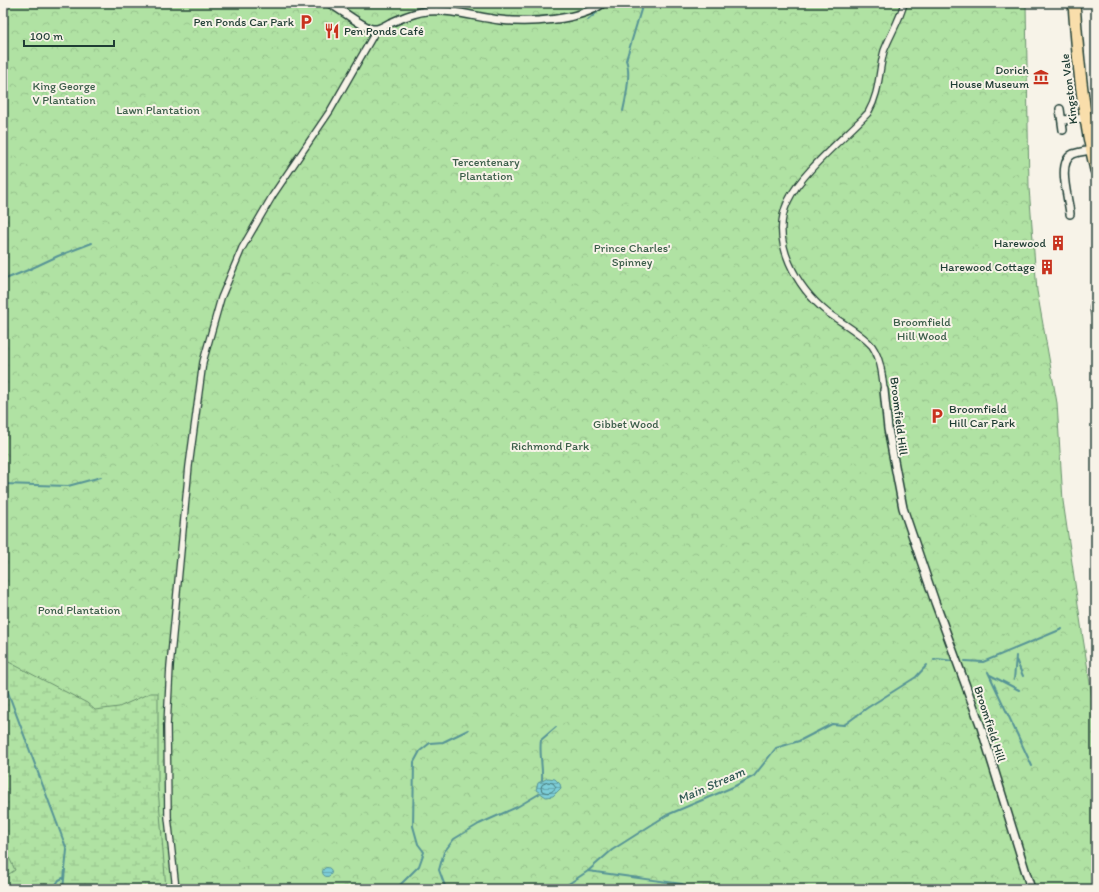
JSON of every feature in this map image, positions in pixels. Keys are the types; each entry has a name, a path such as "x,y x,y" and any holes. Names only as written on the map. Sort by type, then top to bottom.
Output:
{"main road":[{"name":"Kingston Vale","path":"1074,3 1079,64 1086,118 1096,170"}],"street":[{"path":"329,3 345,12 364,27 377,29 408,15 425,11 441,11 501,20 525,21 575,16 593,9 603,3"},
{"name":"Broomfield Hill","path":"904,3 902,13 885,51 875,101 868,113 798,185 788,201 783,214 781,231 786,255 802,285 815,301 867,341 880,363 888,429 903,508 935,602 981,728 1031,889"},
{"path":"176,889 169,823 167,726 170,666 189,466 203,362 219,304 242,248 273,195 330,111 377,29"},
{"path":"1060,109 1064,130"},
{"path":"1062,120 1086,118"},
{"path":"1070,214 1064,172 1066,161 1073,154 1091,150"},
{"path":"1096,307 1094,308 1096,317"}],"green space":[{"name":"Richmond Park","path":"3,3 1026,3 1029,188 1037,291 1057,403 1063,501 1092,696 1096,707 1096,889 3,889"},
{"path":"3,659 87,703 95,710 119,707 150,693 158,693 158,788 166,889 3,889 3,878 15,870 3,845"}],"water":[{"path":"548,778 555,779 560,784 561,788 553,796 546,797 536,790 538,783"},
{"path":"327,867 332,872 327,877 322,872"}],"waterway":[{"path":"588,20 608,3"},
{"path":"623,111 628,78 626,60 643,3"},
{"path":"3,280 92,243"},
{"path":"3,484 68,486 101,477"},
{"path":"965,661 983,662 1062,629"},
{"path":"1014,680 1016,656"},
{"path":"934,660 938,659 953,661"},
{"path":"1016,660 1023,676"},
{"name":"Main Stream","path":"561,889 588,871 612,850 667,815 733,787 754,776 776,748 799,741 832,724 844,725 867,708 916,677 927,665"},
{"path":"988,672 1032,766"},
{"path":"990,675 1019,690"},
{"path":"3,679 67,850 63,889"},
{"path":"542,780 540,750 541,740 556,727"},
{"path":"396,889 419,866 424,852 418,844 413,826 414,762 420,751 430,743 443,742 468,730"},
{"path":"446,889 439,870 444,852 454,839 479,824 517,807 539,794"},
{"path":"588,871 682,884 690,889"},
{"path":"53,889 59,880 63,878"}],"place":[{"name":"Pen Ponds Car Park","path":"306,22"},
{"name":"Pen Ponds Café","path":"332,31"},
{"name":"Dorich House Museum","path":"1041,77"},
{"name":"Harewood","path":"1058,243"},
{"name":"Harewood Cottage","path":"1047,267"},
{"name":"Broomfield Hill Car Park","path":"937,416"}],"park label":[{"name":"King George V Plantation","path":"64,93"},
{"name":"Lawn Plantation","path":"158,110"},
{"name":"Tercentenary Plantation","path":"486,169"},
{"name":"Prince Charles' Spinney","path":"632,255"},
{"name":"Broomfield Hill Wood","path":"922,329"},
{"name":"Gibbet Wood","path":"626,424"},
{"name":"Pond Plantation","path":"79,610"}]}
